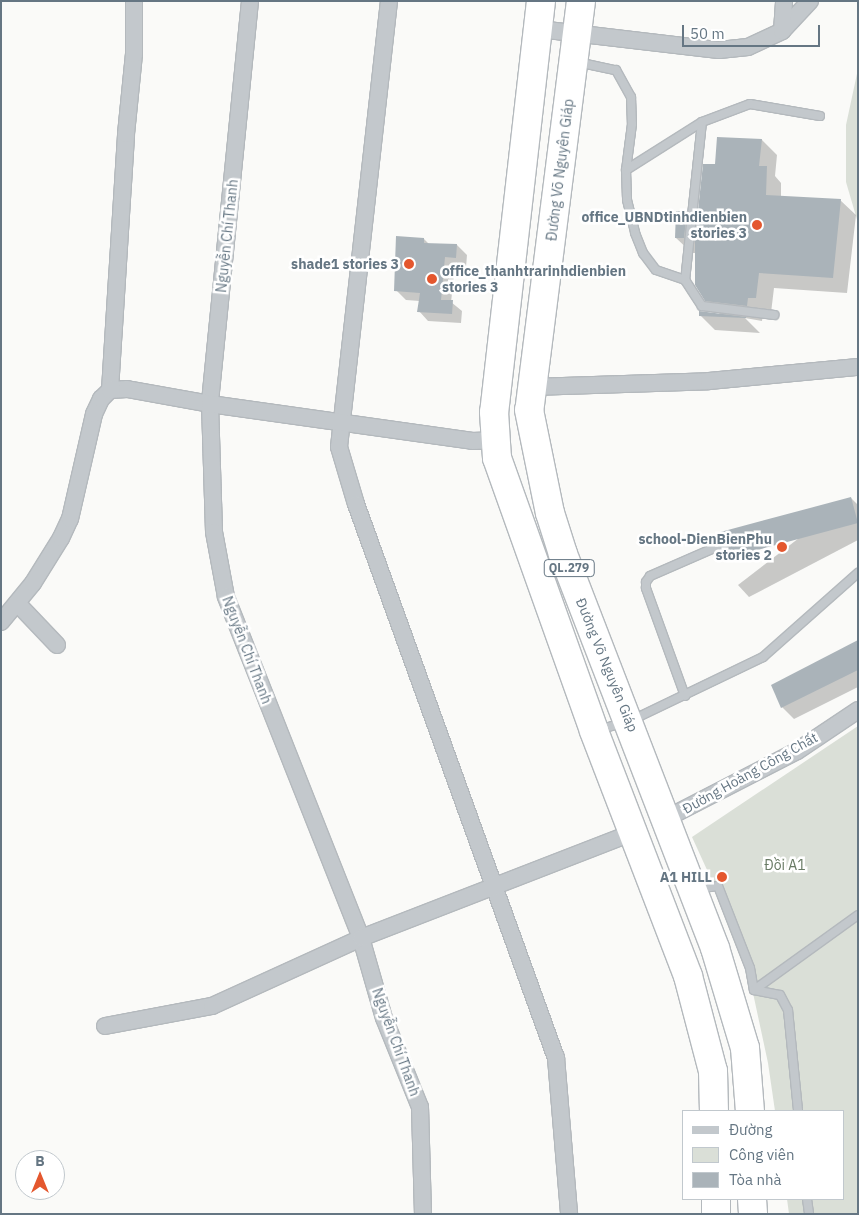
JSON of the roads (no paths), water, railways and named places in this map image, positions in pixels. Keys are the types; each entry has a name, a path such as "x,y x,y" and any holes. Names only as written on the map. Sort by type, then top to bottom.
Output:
{"highway":[{"name":"QL.279","path":"541,1 494,412 497,458 594,731 688,976 702,1023 713,1071 714,1110"},
{"name":"Đường Võ Nguyên Giáp","path":"581,1 529,410 550,513 694,890 745,1048 750,1110"},
{"path":"520,187 557,192"},
{"path":"634,832 667,818"},
{"path":"716,1200 716,1214"},
{"path":"752,1200 753,1214"}],"street":[{"path":"1,622 47,563 67,526 94,414 100,400 110,390 126,134 134,54 134,1"},
{"name":"Nguyễn Chí Thanh","path":"250,1 210,404 214,532 226,597 361,938 384,1018 420,1108 423,1214"},
{"path":"388,1 339,447 356,504 556,1058 569,1214"},
{"path":"782,31 784,1"},
{"path":"539,29 577,35 719,50 748,46 782,31 810,1"},
{"path":"532,387 709,381 858,366"},
{"path":"110,390 127,389 210,404 472,441 496,440"},
{"path":"17,603 57,645"},
{"name":"Đường Hoàng Công Chất","path":"667,818 797,750 858,710"},
{"path":"104,1026 212,1006 361,938 634,832"}],"lane":[{"path":"573,61 616,70 631,97 632,124 626,170 627,200 644,253 656,270 685,280 702,306 774,314"},
{"path":"626,170 702,122 750,104 820,116"},
{"path":"685,280 702,122"},
{"path":"685,696 646,588 646,582 650,576 728,542"},
{"path":"594,731 630,721 763,657 858,573"},
{"path":"694,890 718,886 750,968 754,990"},
{"path":"754,990 858,915"},
{"path":"754,990 780,995 788,1010 798,1110"},
{"path":"807,1200 809,1214"}],"place":[{"name":"office_UBNDtinhdienbien stories 3","path":"757,225"},
{"name":"shade1 stories 3","path":"409,264"},
{"name":"office_thanhtrarinhdienbien stories 3","path":"432,279"},
{"name":"school-DienBienPhu stories 2","path":"782,547"},
{"name":"A1 HILL","path":"722,877"}],"park label":[{"name":"Đồi A1","path":"785,865"}]}
